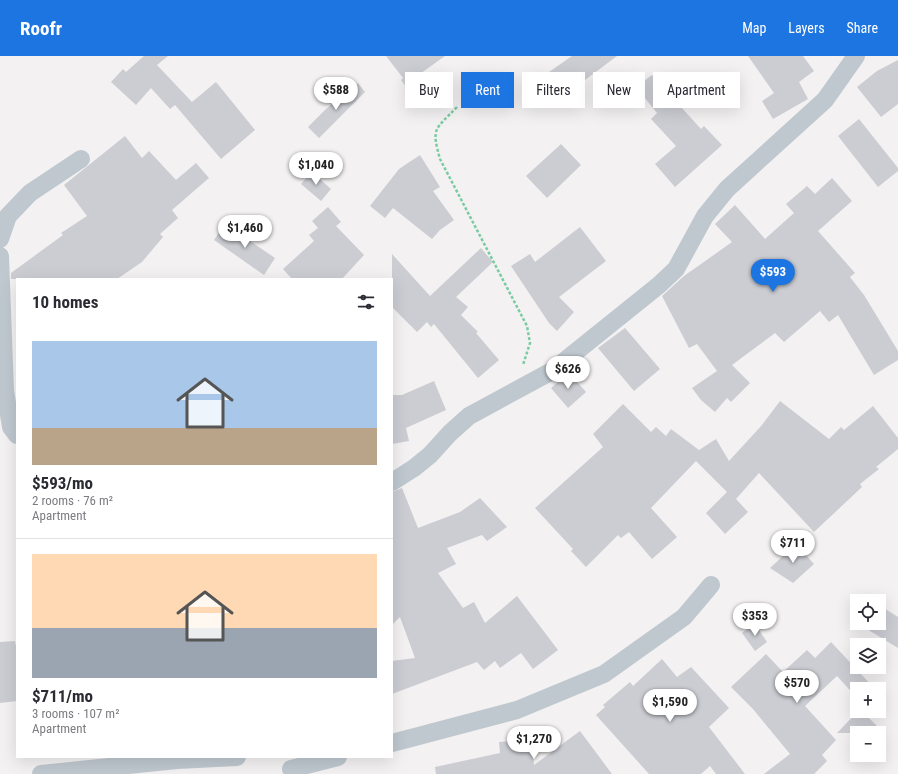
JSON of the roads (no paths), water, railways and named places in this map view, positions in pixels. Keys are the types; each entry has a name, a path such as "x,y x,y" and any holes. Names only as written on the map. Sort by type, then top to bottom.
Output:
{"street":[{"path":"393,481 414,468 430,455 450,433 469,416 552,371 665,280 676,269 705,216 727,189 825,100 856,56"},
{"path":"0,239 8,216 30,193 81,159"},
{"path":"0,256 5,391 11,427 16,434"},
{"path":"393,743 517,710 604,674 684,617 711,585"},
{"path":"41,774 177,760 217,758"},
{"path":"291,767 333,758"}]}
